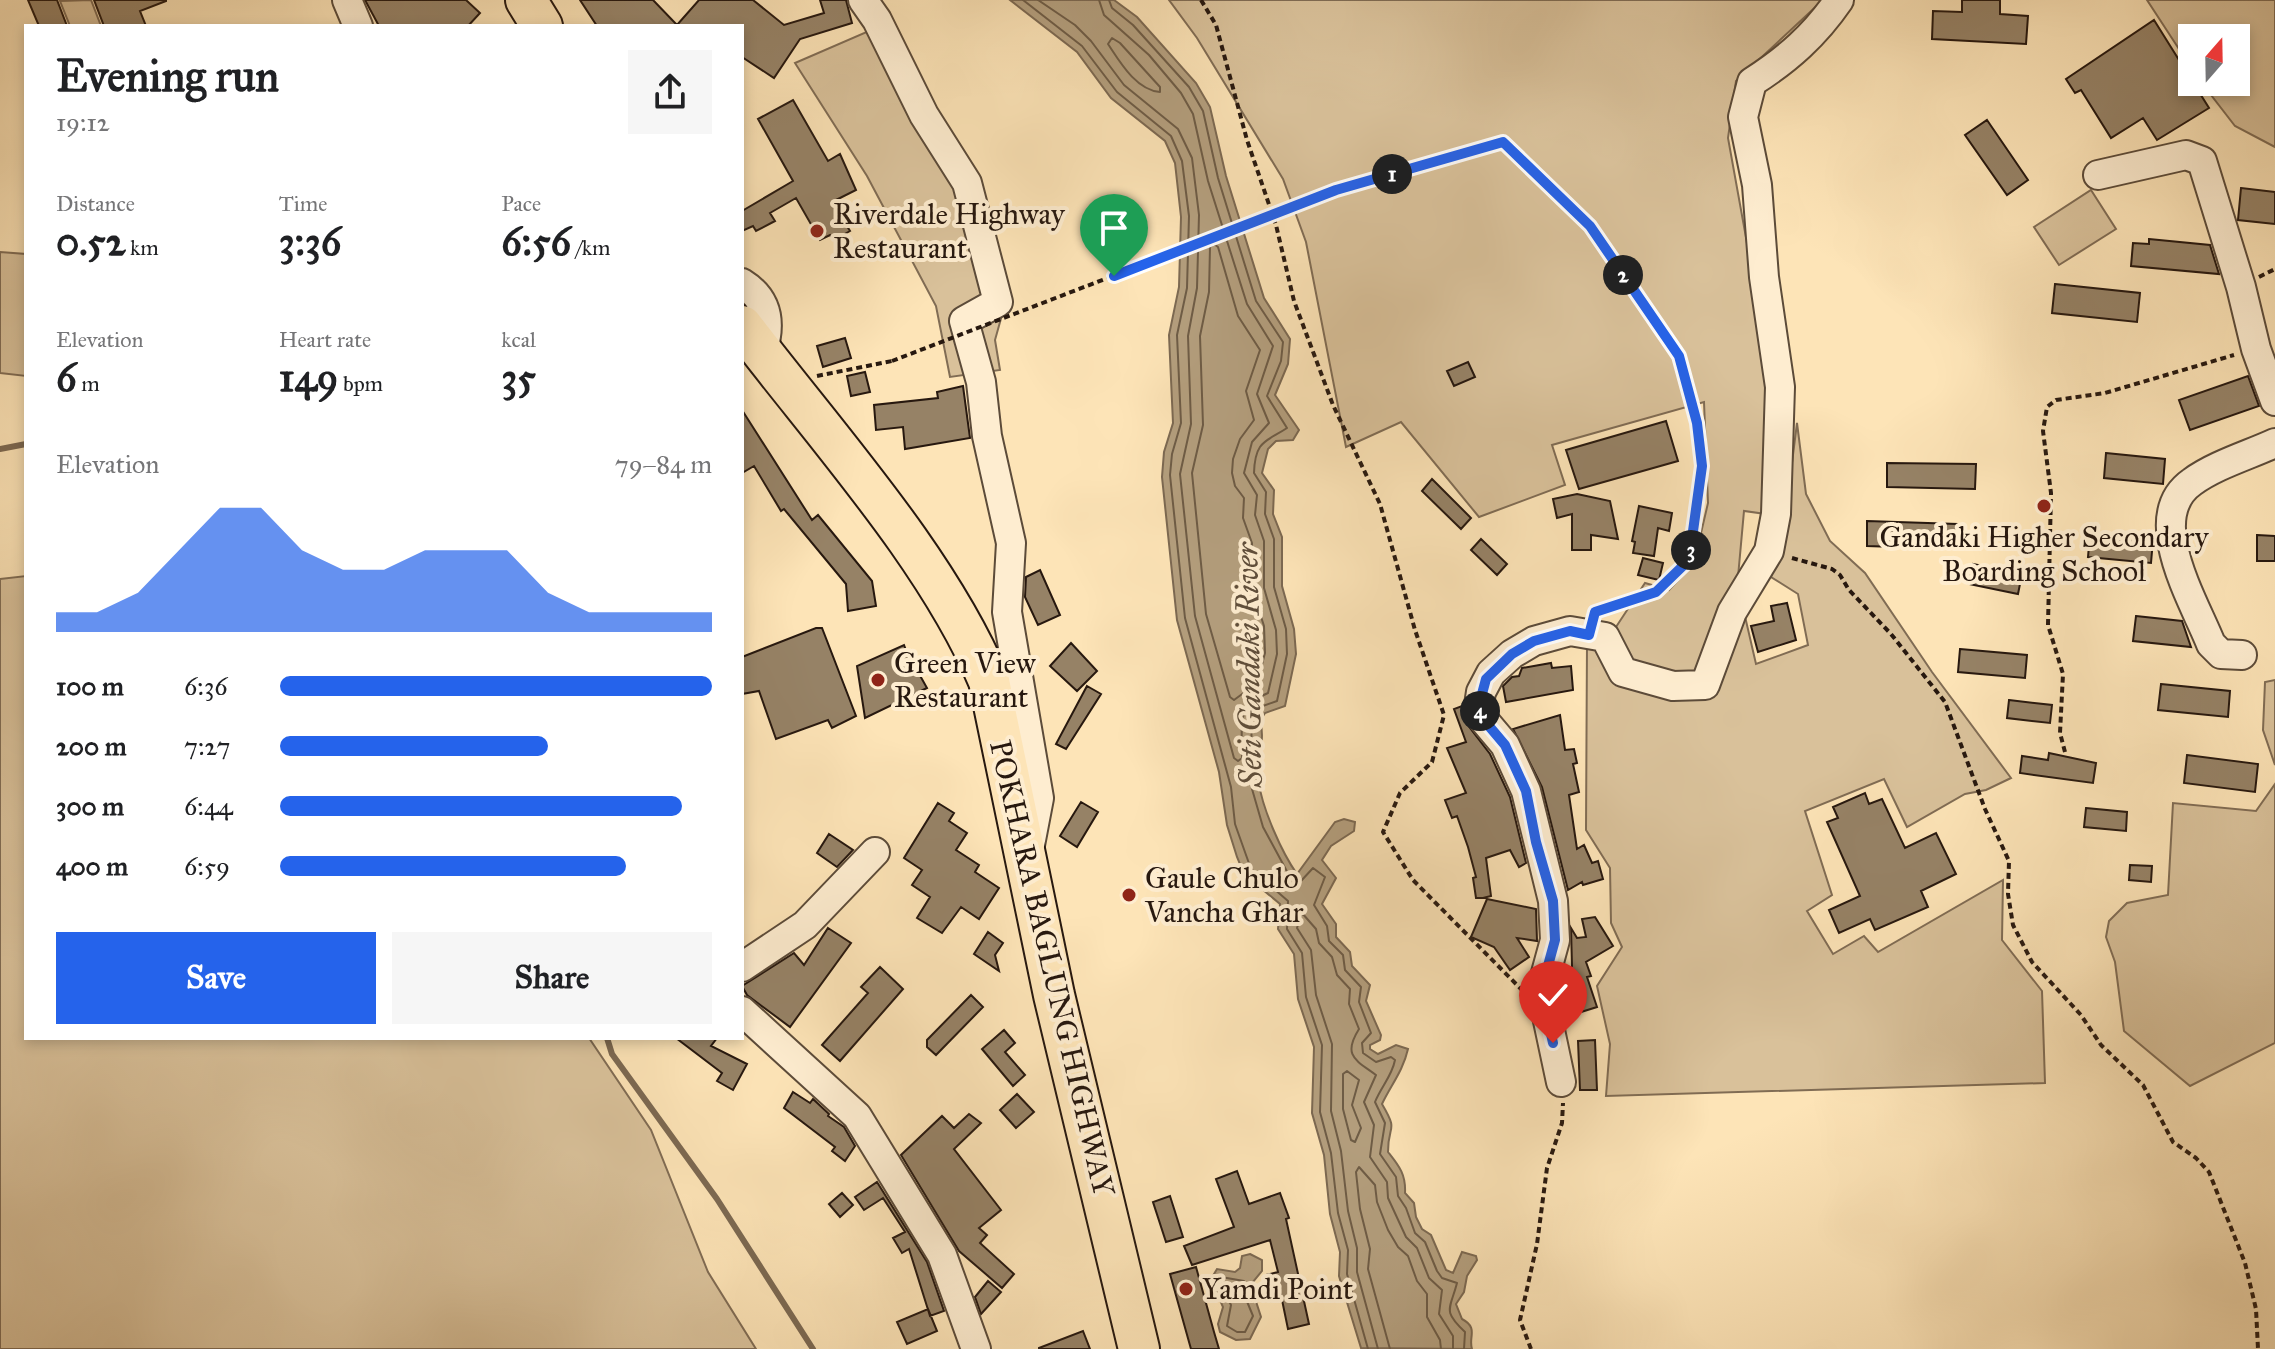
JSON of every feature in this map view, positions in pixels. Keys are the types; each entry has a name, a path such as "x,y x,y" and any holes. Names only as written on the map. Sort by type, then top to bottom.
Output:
{"highway":[{"path":"526,0 541,24"},
{"name":"POKHARA BAGLUNG HIGHWAY","path":"752,340 903,534 974,646 989,681 1026,866 1139,1349"}],"street":[{"path":"347,0 357,24"},
{"path":"863,0 877,20 924,115 967,183 998,302 964,321 981,382 987,436 1011,543 1007,612 1039,798 1026,866"},
{"path":"1561,1082 1544,1002 1546,973 1555,940 1553,901 1536,842 1526,791 1505,745 1483,719 1479,705 1486,679 1512,654 1534,641 1570,631 1605,637 1623,672 1673,686 1705,685 1732,612 1769,551 1776,514 1780,387 1764,277 1757,185 1743,117 1752,82 1787,60 1823,24 1839,0"},
{"path":"2098,175 2186,155 2202,161 2241,287 2256,349 2275,401"},
{"path":"744,285 761,302 767,317 769,332 752,340"},
{"path":"2242,655 2221,654 2211,644 2178,562 2169,514 2178,495 2193,481 2275,443"},
{"path":"744,966 805,925 875,852"},
{"path":"744,1013 857,1116 942,1255 976,1349"}],"path":[{"path":"1201,0 1216,25 1247,140 1276,225 1294,301 1333,405 1380,504 1415,630 1444,715 1432,762 1400,793 1383,832 1413,880 1529,997"},
{"path":"805,409 812,377 892,361 1336,190 1503,142 1590,226 1679,356 1697,423 1702,466 1689,560 1656,592 1595,612 1589,635"},
{"path":"2065,752 2060,733 2063,674 2048,625 2051,493 2043,431 2047,407 2056,400 2105,393 2256,349"},
{"path":"1769,551 1832,569 1840,575 1849,590 1891,634 1945,702 1985,809 2009,861 2008,894 2013,925 2032,962 2081,1015 2101,1045 2143,1085 2173,1142 2196,1158 2209,1172 2245,1263 2256,1309 2258,1349"},
{"path":"1531,1349 1520,1320 1537,1244 1547,1168 1562,1123 1561,1082"}],"shaded area":[{"path":"91,0 100,24 69,24 60,1"},
{"path":"1169,0 1823,0 1736,81 1728,138 1760,315 1771,398 1766,514 1744,511 1737,588 1696,676 1627,668 1612,633 1645,583 1669,590 1694,563 1708,503 1704,402 1552,445 1565,485 1479,517 1401,422 1346,447 1306,242 1283,179 1197,38"},
{"path":"2147,0 2275,0 2275,147 2235,126 2212,96 2250,96 2250,24 2178,24 2178,48"},
{"path":"885,24 1007,297 995,340 1000,370 950,377 936,306 867,176 795,63"},
{"path":"2091,190 2116,229 2059,265 2034,227"},
{"path":"0,252 24,254 24,376 0,373"},
{"path":"1797,423 1806,494 1830,541 1865,573 1932,672 2011,778 1986,790 1965,794 1907,827 1884,779 1805,811 1832,895 1807,911 1833,954 1864,936 1878,952 2003,880 2002,940 2042,991 2045,1083 1606,1096 1610,1044 1597,986 1622,947 1611,923 1610,868 1586,830 1587,643 1603,643 1618,679 1712,693 1744,612 1756,664 1808,645 1798,594 1771,577 1783,534"},
{"path":"24,576 24,1040 590,1040 651,1130 708,1272 756,1349 0,1349 0,579"},
{"path":"2275,680 2275,765 2263,730 2265,682"},
{"path":"2275,784 2275,1043 2190,1086 2124,1031 2115,962 2106,937 2109,921 2127,903 2168,895 2173,803 2256,811"}],"water":[{"name":"Seti Gandaki River","path":"1010,0 1114,0 1137,17 1196,83 1210,107 1226,176 1264,298 1290,339 1288,364 1275,395 1299,430 1293,440 1276,441 1268,449 1262,473 1274,490 1273,514 1282,537 1282,586 1294,629 1296,654 1285,706 1265,713 1260,721 1259,783 1274,830 1297,874 1335,822 1344,819 1355,822 1354,831 1331,846 1322,860 1336,878 1322,904 1336,924 1336,937 1350,952 1352,966 1370,985 1366,1001 1381,1035 1380,1040 1370,1045 1370,1049 1378,1054 1396,1045 1408,1049 1382,1104 1391,1124 1388,1152 1401,1171 1405,1193 1414,1203 1416,1217 1422,1229 1431,1235 1446,1270 1453,1273 1462,1252 1476,1256 1464,1292 1456,1304 1462,1319 1472,1329 1472,1349 1361,1348 1339,1276 1340,1252 1330,1214 1324,1155 1312,1113 1314,1047 1298,999 1294,954 1278,929 1280,904 1244,874 1237,857 1227,825 1219,772 1177,620 1162,477 1164,452 1173,423 1169,335 1179,287 1181,217 1175,163 1165,141 1111,98 1077,52"},
{"path":"1250,1254 1262,1260 1262,1271 1252,1283 1261,1317 1250,1339 1236,1340 1220,1332 1218,1324 1223,1307 1211,1279 1217,1269 1235,1272 1240,1268 1242,1256"}],"building":[{"path":"28,0 57,0 66,24 38,24"},
{"path":"94,0 166,0 140,11 145,24 103,24"},
{"path":"365,0 466,0 480,13 470,24 378,24"},
{"path":"580,0 653,0 676,24 596,24"},
{"path":"699,0 753,0 784,25 824,13 820,0 846,0 852,23 800,39 774,78 744,58 744,24 678,24"},
{"path":"1962,0 2000,0 2000,14 2028,16 2026,44 1932,39 1933,11 1962,12"},
{"path":"2154,20 2178,58 2178,96 2202,96 2209,108 2157,140 2143,118 2111,138 2081,90 2075,93 2066,79"},
{"path":"793,100 828,161 840,154 856,190 832,202 850,231 834,240 830,235 820,240 796,198 770,213 775,221 756,231 753,226 744,230 744,210 793,181 758,119"},
{"path":"1987,120 2028,180 2007,195 1965,135"},
{"path":"2241,188 2275,192 2275,224 2238,220"},
{"path":"2149,239 2210,245 2219,274 2131,266 2133,243 2149,244"},
{"path":"2055,284 2140,293 2137,322 2052,313"},
{"path":"845,338 851,358 823,367 817,346"},
{"path":"1468,362 1475,377 1454,386 1447,371"},
{"path":"865,372 870,392 851,396 847,376"},
{"path":"2248,376 2259,406 2190,430 2179,400"},
{"path":"963,386 970,438 905,449 903,427 876,430 874,405 938,398 937,392"},
{"path":"744,413 812,520 818,515 872,581 876,606 848,611 846,584 784,509 781,511 754,466 744,472"},
{"path":"1666,421 1678,461 1579,489 1566,450"},
{"path":"2106,453 2165,459 2163,484 2104,478"},
{"path":"1887,463 1976,464 1975,489 1887,487"},
{"path":"1432,479 1471,518 1461,529 1422,491"},
{"path":"1577,494 1610,501 1618,539 1591,535 1591,550 1572,550 1572,514 1557,518 1553,499"},
{"path":"1639,506 1672,513 1669,531 1658,528 1654,556 1633,553 1635,542 1632,541"},
{"path":"1867,521 1957,524 1956,549 1867,546"},
{"path":"2090,534 2153,540 2151,563 2088,557"},
{"path":"2257,535 2275,536 2275,561 2257,561"},
{"path":"1481,539 1507,564 1497,575 1471,550"},
{"path":"1643,558 1663,563 1659,580 1638,575"},
{"path":"1973,564 2022,574 2018,594 1969,584"},
{"path":"1040,570 1060,615 1038,625 1025,597 1026,577"},
{"path":"1787,603 1796,640 1758,652 1751,626 1774,621 1771,606"},
{"path":"2136,616 2182,621 2191,647 2133,641"},
{"path":"822,628 856,716 832,728 828,720 776,739 759,691 744,694 744,656"},
{"path":"1071,643 1097,671 1077,691 1050,666"},
{"path":"904,645 915,674 918,672 927,688 865,718 857,666"},
{"path":"1960,649 2027,655 2025,678 1958,672"},
{"path":"1551,663 1552,668 1571,666 1573,690 1506,702 1503,686 1512,677 1519,676 1522,668"},
{"path":"2161,684 2230,691 2228,717 2158,710"},
{"path":"1087,686 1101,694 1066,749 1056,744"},
{"path":"2009,700 2052,705 2050,723 2007,718"},
{"path":"1462,706 1467,724 1490,754 1510,797 1526,863 1519,867 1510,850 1486,858 1491,896 1483,898 1476,898 1473,878 1476,877 1468,847 1457,816 1452,818 1445,800 1466,793 1447,748 1466,742 1454,709"},
{"path":"1560,715 1565,750 1574,749 1577,763 1573,764 1579,792 1569,795 1577,849 1584,845 1592,863 1598,861 1603,879 1583,885 1582,882 1568,890 1542,787 1513,729"},
{"path":"2049,753 2096,763 2093,783 2020,773 2022,756 2048,760"},
{"path":"2187,755 2258,764 2255,792 2184,783"},
{"path":"1865,793 1869,804 1882,799 1905,848 1936,833 1956,874 1921,891 1928,907 1875,930 1870,919 1839,933 1829,910 1860,896 1827,822 1838,818 1833,807"},
{"path":"1081,802 1098,812 1077,847 1060,836"},
{"path":"938,803 954,813 949,821 967,833 956,850 979,865 975,872 999,888 979,919 961,907 942,933 917,918 930,897 912,885 922,870 904,858"},
{"path":"2086,808 2127,812 2126,831 2084,827"},
{"path":"829,834 853,850 837,867 817,853"},
{"path":"2130,865 2152,866 2151,882 2129,880"},
{"path":"1487,899 1536,909 1537,941 1517,938 1529,957 1510,970 1494,947 1471,937"},
{"path":"1595,917 1613,946 1586,962 1591,976 1587,977 1597,1007 1578,1013 1564,972 1572,966 1571,928 1577,938 1586,937 1582,919"},
{"path":"828,928 851,943 790,1027 744,990 744,985 794,953 804,965"},
{"path":"988,932 1003,943 995,955 999,971 974,954"},
{"path":"880,967 903,989 840,1061 822,1045 868,993 861,987"},
{"path":"971,995 983,1007 936,1055 927,1047 927,1040"},
{"path":"1004,1030 1015,1043 1005,1052 1025,1075 1013,1086 982,1049"},
{"path":"679,1040 716,1040 711,1046 747,1064 733,1090 717,1081 722,1073"},
{"path":"1595,1040 1597,1090 1580,1090 1578,1041"},
{"path":"793,1092 810,1103 813,1099 828,1116 844,1127 855,1146 845,1161 832,1151 835,1147 784,1108"},
{"path":"1017,1094 1034,1112 1016,1128 1000,1110"},
{"path":"969,1114 981,1123 954,1149 1001,1210 979,1228 987,1235 980,1243 1014,1274 1002,1288 959,1251 901,1155 942,1116 954,1128"},
{"path":"1237,1171 1249,1204 1280,1193 1289,1218 1286,1219 1309,1324 1288,1329 1281,1295 1271,1297 1266,1275 1278,1272 1270,1240 1192,1265 1184,1246 1234,1227 1216,1179"},
{"path":"877,1182 927,1262 944,1311 930,1316 909,1249 902,1253 893,1238 905,1232 883,1198 864,1210 855,1197"},
{"path":"842,1193 853,1205 840,1217 829,1204"},
{"path":"1170,1196 1183,1237 1166,1242 1153,1202"},
{"path":"1196,1267 1219,1349 1191,1349 1170,1274"},
{"path":"988,1281 1001,1292 981,1314 975,1297"},
{"path":"928,1309 937,1331 907,1344 897,1322"},
{"path":"1083,1331 1090,1349 1039,1349 1039,1348"}],"waterway":[{"path":"0,449 24,444"},
{"path":"608,1040 612,1054 717,1199 813,1349"}],"place":[{"name":"Riverdale Highway Restaurant","path":"817,231"},
{"name":"Gandaki Higher Secondary Boarding School","path":"2044,506"},
{"name":"Green View Restaurant","path":"878,680"},
{"name":"Gaule Chulo Vancha Ghar","path":"1129,895"},
{"name":"Yamdi Point","path":"1186,1289"}],"route":[{"path":"1114,276 1336,190 1503,142 1590,226 1679,356 1697,423 1702,466 1689,560 1656,592 1595,612 1589,635 1570,631 1534,641 1512,654 1486,679 1481,692 1480,713 1505,745 1526,791 1536,842 1553,901 1555,940 1546,973 1544,1002 1553,1043"}]}
